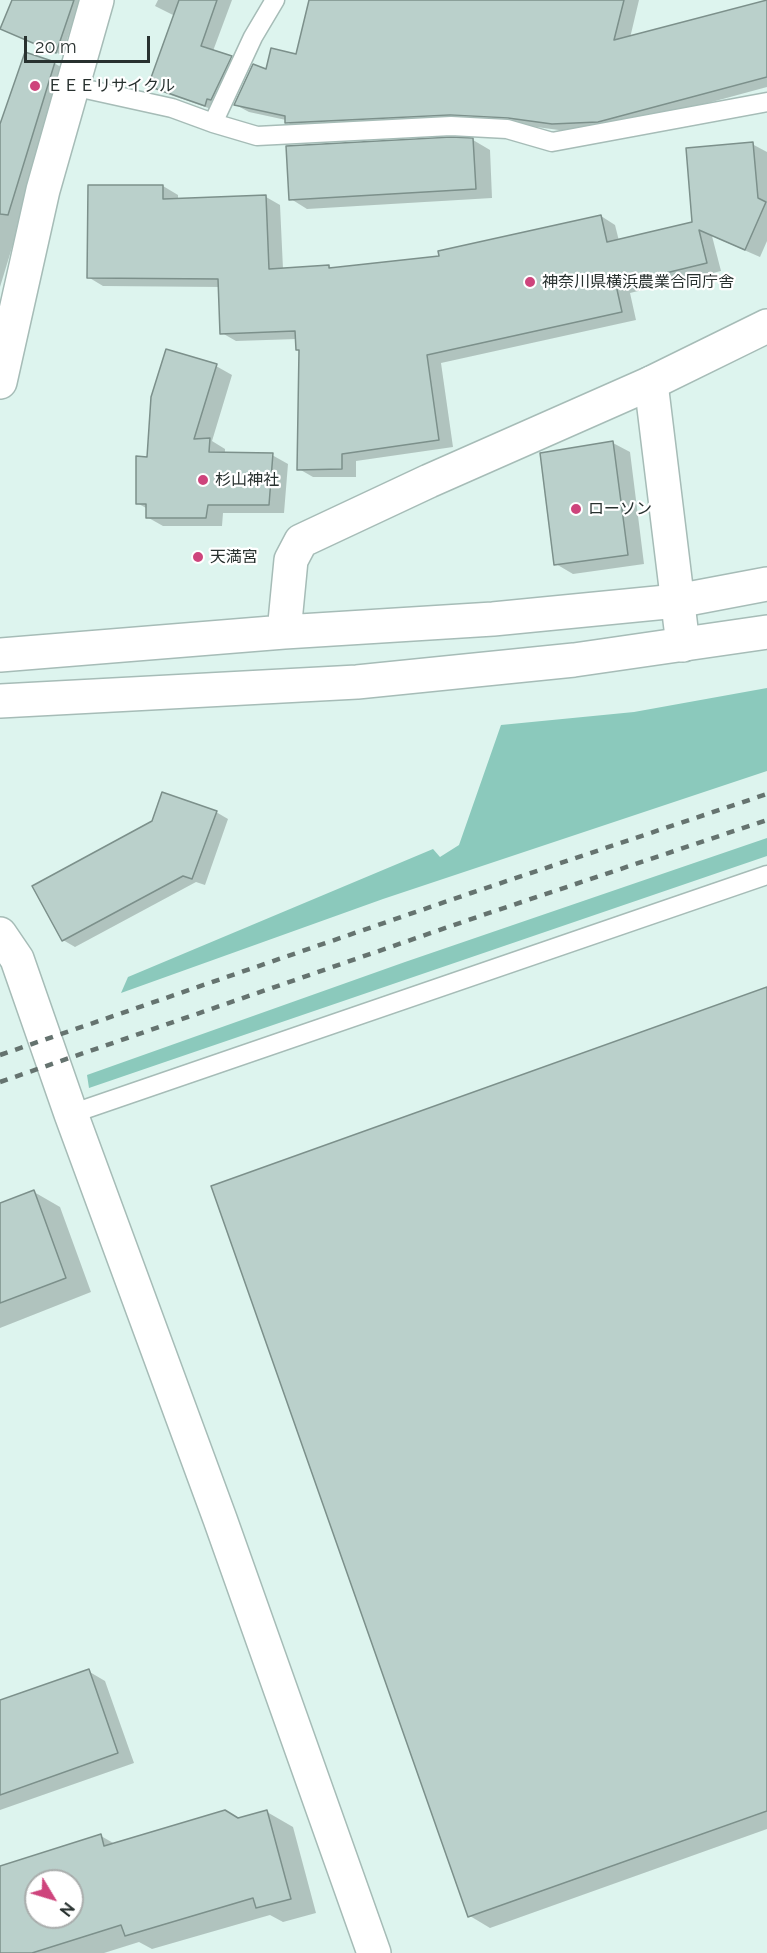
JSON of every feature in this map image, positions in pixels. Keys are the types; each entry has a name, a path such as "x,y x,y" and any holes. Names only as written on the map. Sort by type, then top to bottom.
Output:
{"street":[{"path":"0,382 43,190 97,0"},
{"path":"284,632 291,560 301,541 651,382 767,326"},
{"path":"651,382 682,645"},
{"path":"0,655 493,618 677,601 767,584"},
{"path":"0,701 357,682 574,660 767,632"},
{"path":"0,934 17,959 374,1953"}],"lane":[{"path":"213,123 253,37 275,0"},
{"path":"72,86 172,108 257,136 451,126 507,129 552,142 767,102"},
{"path":"71,1114 767,875"}],"green space":[{"path":"767,688 767,771 383,899 121,993 128,977 433,849 440,857 459,845 501,725 634,712"},
{"path":"767,838 767,856 89,1088 87,1075 405,962"}],"building":[{"path":"12,0 74,0 56,53 0,29"},
{"path":"179,0 217,0 201,46 232,56 211,100 207,99 205,106 148,86"},
{"path":"309,0 624,0 614,40 767,0 767,77 598,122 552,124 508,118 450,115 285,123 285,116 234,105 253,64 266,69 271,48 296,54"},
{"path":"25,52 55,62 8,215 0,214 0,124"},
{"path":"451,137 473,138 476,189 289,200 286,146"},
{"path":"753,142 758,198 766,202 745,250 699,230 707,263 616,285 622,312 427,355 439,440 342,454 342,469 297,470 299,350 296,350 295,331 220,334 218,279 87,278 88,185 163,185 163,199 266,195 269,269 329,265 329,268 439,256 438,251 601,215 607,242 692,222 686,148"},
{"name":"杉山神社","path":"166,349 217,364 194,439 210,438 209,452 273,453 269,505 208,505 206,518 146,518 146,504 136,504 136,456 147,457 151,397"},
{"path":"613,441 628,555 554,565 540,453"},
{"path":"162,792 217,811 192,879 183,876 62,941 32,886 152,821"},
{"path":"767,987 767,1811 468,1917 211,1186"},
{"path":"34,1190 66,1278 0,1303 0,1203"},
{"path":"89,1669 118,1753 0,1795 0,1700"},
{"path":"225,1810 238,1818 267,1810 291,1899 256,1908 253,1898 125,1936 121,1925 32,1953 0,1953 0,1866 101,1834 104,1846"}],"railway":[{"path":"0,1055 767,794"},
{"path":"0,1082 480,916 767,820"}],"place":[{"name":"ＥＥＥリサイクル","path":"35,86"},
{"name":"神奈川県横浜農業合同庁舎","path":"530,282"},
{"name":"杉山神社","path":"203,480"},
{"name":"ローソン","path":"576,509"},
{"name":"天満宮","path":"198,557"}]}
